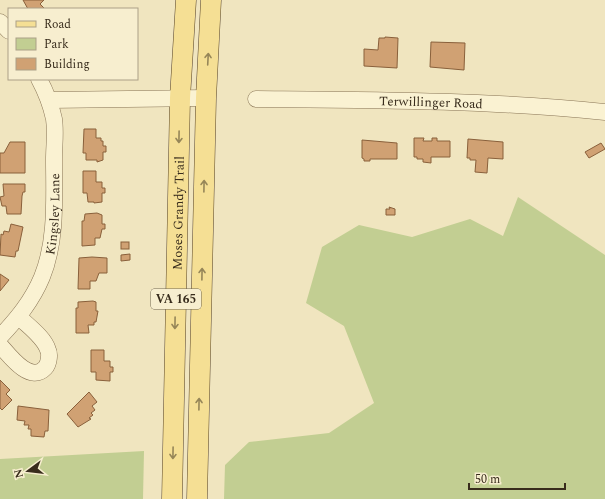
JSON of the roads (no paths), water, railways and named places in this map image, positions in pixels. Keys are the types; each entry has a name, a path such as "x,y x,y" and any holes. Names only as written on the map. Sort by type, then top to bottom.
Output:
{"main road":[{"name":"Moses Grandy Trail","path":"172,499 180,98 186,0"},
{"name":"Moses Grandy Trail","path":"197,499 206,98 211,0"}],"street":[{"path":"0,22 8,30"},
{"name":"Kingsley Lane","path":"0,337 19,317 37,288 47,263 51,247 54,207 54,121 49,100 39,80"},
{"path":"49,100 206,98"},
{"name":"Terwillinger Road","path":"256,99 474,103 553,107 605,112"},
{"path":"0,345 20,366 30,372 39,371 46,367 48,350 43,341 19,317"}]}
